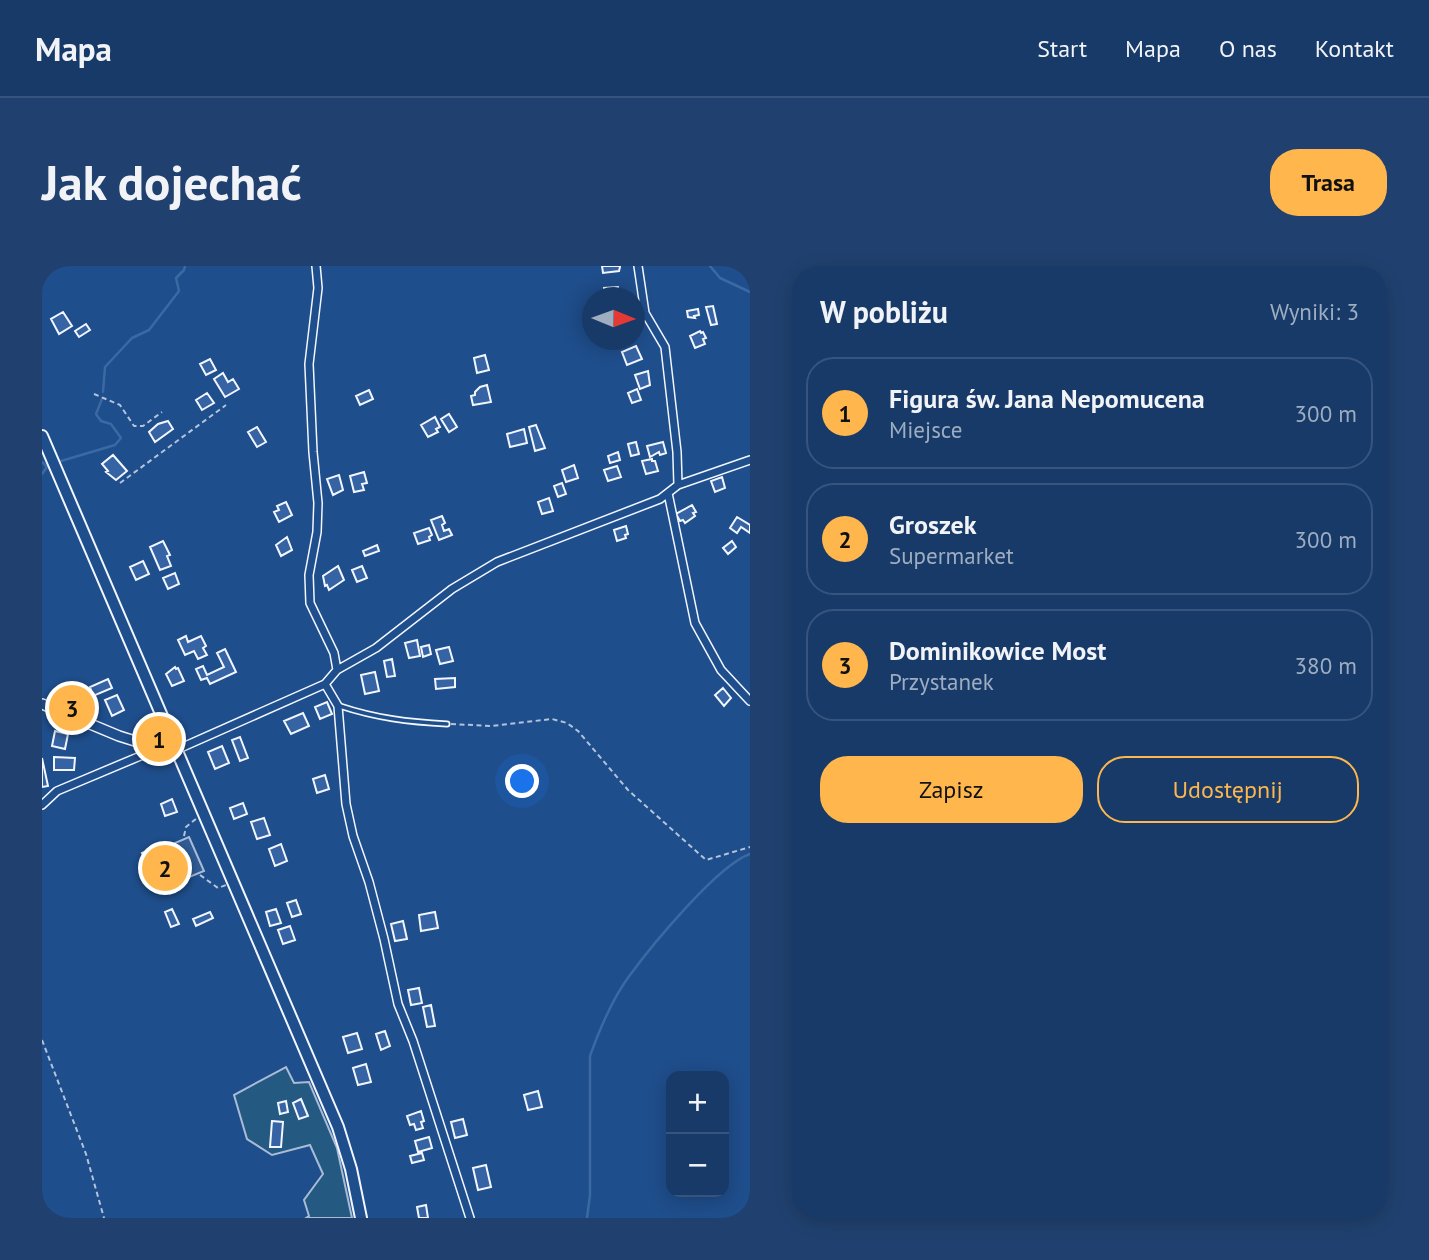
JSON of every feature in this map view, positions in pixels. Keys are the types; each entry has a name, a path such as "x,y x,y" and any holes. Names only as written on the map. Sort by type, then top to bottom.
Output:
{"main road":[{"path":"42,436 338,1127 351,1169 361,1218"}],"street":[{"path":"316,266 318,288 309,364 318,503 317,532 309,584 310,603 334,653 337,670"},
{"path":"638,266 645,313 664,347 671,390 678,485"},
{"path":"42,704 119,736 170,752 176,750 325,684 337,670 376,648 452,589 497,562 660,499 678,485 750,460"},
{"path":"668,493 695,623 721,670 750,701"},
{"path":"325,684 338,706 346,804 384,939 398,1004 413,1041 470,1218"},
{"path":"42,805 57,791 158,749"}],"lane":[{"path":"338,706 389,720 447,724"}],"path":[{"path":"94,394 120,405 134,426 143,426 162,412"},
{"path":"120,483 226,405"},
{"path":"447,724 491,726 552,719 567,723 578,731 628,790 706,860 750,848"},
{"path":"184,836 186,827 205,815"},
{"path":"200,875 218,888 233,881"},
{"path":"42,1040 86,1154 104,1218"}],"shaded area":[{"path":"189,837 204,871 182,880 168,846"},
{"path":"286,1067 294,1083 309,1082 337,1148 352,1218 306,1218 309,1216 304,1200 323,1174 310,1145 272,1155 247,1139 234,1095"}],"building":[{"path":"602,266 620,267 619,271 603,273"},
{"path":"713,306 717,324 711,325 706,307"},
{"path":"698,309 699,315 694,316 695,318 688,317 687,311"},
{"path":"63,312 72,326 59,334 51,319"},
{"path":"86,324 90,330 79,337 75,331"},
{"path":"700,331 706,338 703,339 705,344 695,348 690,336"},
{"path":"638,350 642,359 627,365 622,352"},
{"path":"485,355 489,370 477,373 474,358"},
{"path":"210,359 216,370 206,375 200,364"},
{"path":"648,371 650,385 640,389 635,375"},
{"path":"223,373 228,382 233,379 239,389 225,397 214,379"},
{"path":"487,385 491,402 473,405 471,396 475,395 480,387"},
{"path":"637,389 641,400 632,403 628,393"},
{"path":"369,390 373,399 360,405 356,396"},
{"path":"207,393 214,403 202,410 196,400"},
{"path":"449,414 457,427 449,432 441,419"},
{"path":"435,417 440,427 436,429 438,432 428,437 421,425"},
{"path":"168,421 173,429 155,442 149,432 158,424"},
{"path":"536,425 545,448 535,451 529,427"},
{"path":"257,427 266,442 257,447 248,432"},
{"path":"524,429 527,443 510,447 507,434"},
{"path":"636,442 639,454 631,456 628,444"},
{"path":"663,442 666,453 660,455 659,452 650,457 647,446"},
{"path":"618,452 620,460 610,463 608,456"},
{"path":"113,455 127,471 116,480 106,472 108,471 102,464"},
{"path":"652,459 658,471 646,474 642,461"},
{"path":"574,465 578,478 566,482 562,470"},
{"path":"617,466 621,477 608,481 604,470"},
{"path":"364,472 367,483 362,484 364,490 354,492 350,476"},
{"path":"339,475 343,490 333,495 327,479"},
{"path":"722,477 725,488 715,492 711,481"},
{"path":"562,483 566,494 558,497 554,486"},
{"path":"549,498 553,511 542,514 538,502"},
{"path":"286,502 292,515 279,522 274,512 279,510 277,506"},
{"path":"692,505 695,516 685,523 680,521 676,514"},
{"path":"442,516 444,531 449,529 452,535 439,540 431,520"},
{"path":"737,517 750,525 750,533 741,527 737,533 730,528"},
{"path":"626,526 626,538 617,541 614,530"},
{"path":"429,528 432,535 430,540 418,544 414,533"},
{"path":"287,537 292,550 281,556 276,545"},
{"path":"163,541 170,555 167,556 171,566 160,570 150,547"},
{"path":"732,541 736,547 728,554 723,548"},
{"path":"377,545 379,551 365,556 363,551"},
{"path":"143,561 149,574 136,580 130,567"},
{"path":"338,566 344,580 329,590 327,585 325,586 323,576"},
{"path":"362,566 367,578 357,582 352,570"},
{"path":"175,573 179,584 168,589 163,578"},
{"path":"186,636 188,642 201,636 207,655 198,659 194,651 185,655 178,640"},
{"path":"417,640 420,656 409,658 405,643"},
{"path":"429,645 431,654 423,657 421,647"},
{"path":"449,647 453,661 440,664 436,650"},
{"path":"225,649 236,672 210,684 207,678 201,680 196,669 203,666 207,675 224,667 217,653"},
{"path":"392,659 395,676 387,677 384,661"},
{"path":"175,667 184,681 172,686 166,674"},
{"path":"375,672 379,691 365,694 361,675"},
{"path":"455,678 455,687 436,689 435,679"},
{"path":"108,679 112,688 93,696 90,687"},
{"path":"723,688 731,698 724,706 715,695"},
{"path":"117,695 124,710 112,716 105,700"},
{"path":"327,702 332,714 320,719 315,707"},
{"path":"303,713 309,726 291,734 284,721"},
{"path":"55,731 68,734 65,749 52,746"},
{"path":"240,737 248,758 240,761 232,740"},
{"path":"222,746 229,763 215,769 208,752"},
{"path":"54,757 75,758 74,770 54,770"},
{"path":"42,758 48,786 42,787"},
{"path":"325,775 329,789 317,793 313,779"},
{"path":"172,799 177,812 165,816 161,804"},
{"path":"243,803 247,814 234,819 230,808"},
{"path":"264,818 270,835 257,839 251,822"},
{"path":"163,844 168,855 170,854 178,877 164,886 163,884 157,887 142,853"},
{"path":"281,844 287,861 275,866 269,849"},
{"path":"296,900 301,914 292,917 287,903"},
{"path":"172,909 179,924 171,927 165,912"},
{"path":"276,909 281,923 270,926 266,912"},
{"path":"210,912 213,918 196,926 193,919"},
{"path":"435,912 438,928 421,931 419,915"},
{"path":"403,921 407,939 395,941 391,924"},
{"path":"290,926 295,940 283,944 278,930"},
{"path":"419,988 422,1003 411,1005 408,990"},
{"path":"431,1005 435,1026 427,1027 423,1007"},
{"path":"385,1031 390,1046 381,1050 376,1034"},
{"path":"357,1033 362,1049 348,1053 343,1037"},
{"path":"366,1064 371,1082 358,1085 353,1068"},
{"path":"538,1091 542,1107 528,1110 524,1095"},
{"path":"301,1099 308,1116 299,1119 293,1103"},
{"path":"286,1101 288,1112 280,1114 278,1103"},
{"path":"421,1111 423,1128 416,1130 414,1124 410,1125 407,1116"},
{"path":"463,1119 467,1135 455,1138 451,1122"},
{"path":"272,1121 283,1122 281,1147 270,1147"},
{"path":"429,1137 432,1148 418,1152 415,1141"},
{"path":"422,1153 424,1160 412,1163 410,1156"},
{"path":"486,1165 491,1187 478,1190 473,1168"},
{"path":"426,1205 428,1218 419,1218 417,1207"}],"waterway":[{"path":"103,392 105,367 132,338 149,330 179,291 176,278 185,266"},
{"path":"710,266 720,278 750,292"},
{"path":"61,461 115,445 121,438 111,424 101,421 96,414 102,399"},
{"path":"42,462 47,467 42,474"},
{"path":"587,1218 590,1195 590,1056 602,1025 624,983 669,926 721,873 750,854"}],"place":[{"name":"Dominikowice Most","path":"72,708"},
{"name":"Figura św. Jana Nepomucena","path":"159,739"},
{"name":"Groszek","path":"165,868"}]}
